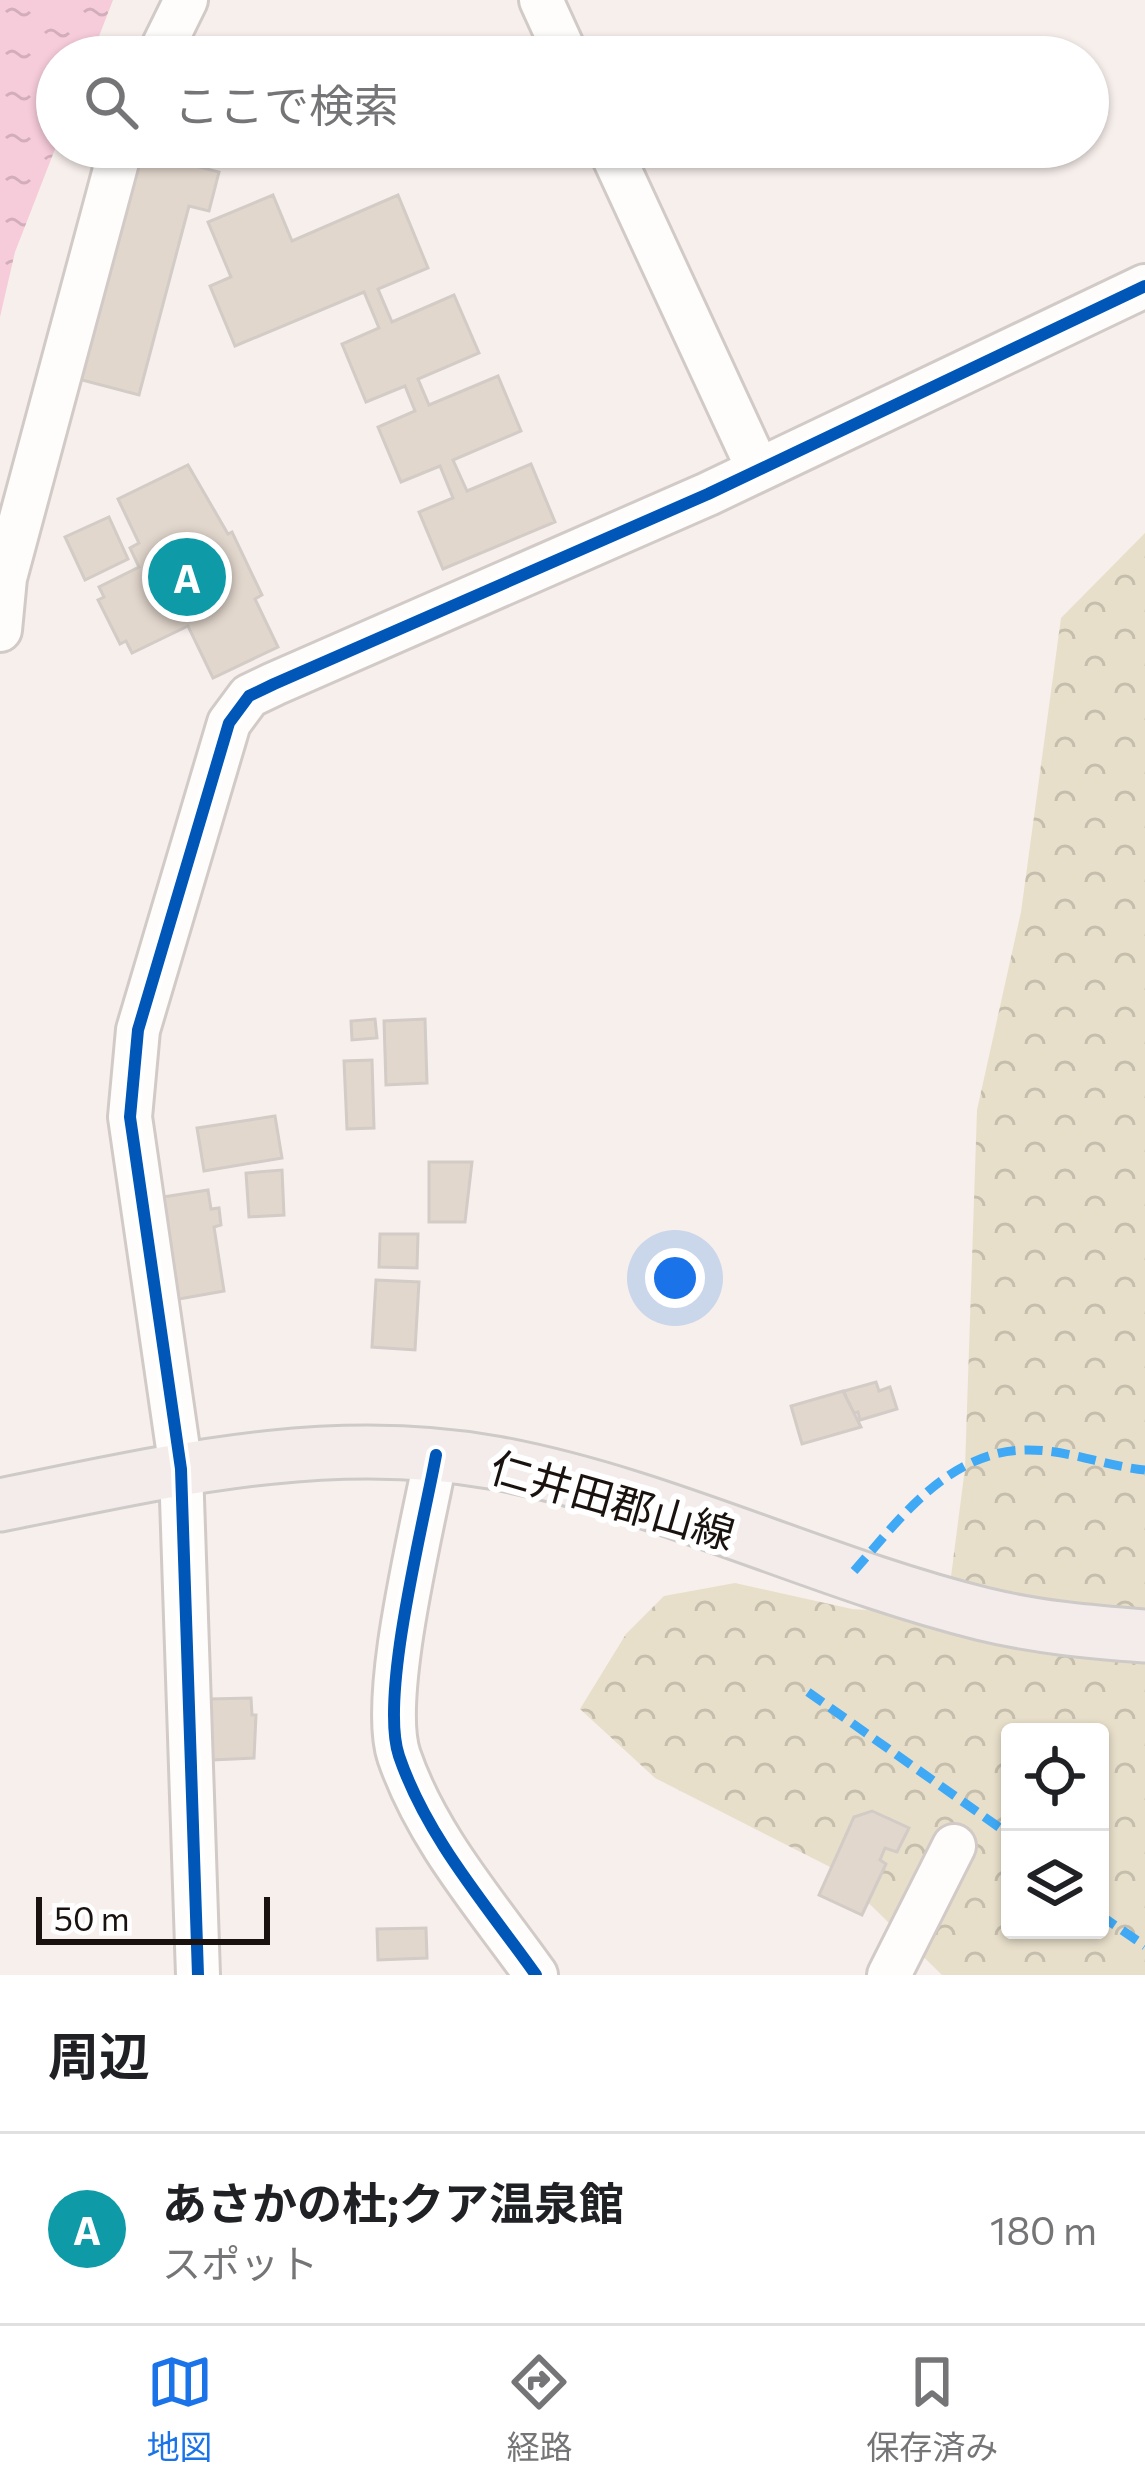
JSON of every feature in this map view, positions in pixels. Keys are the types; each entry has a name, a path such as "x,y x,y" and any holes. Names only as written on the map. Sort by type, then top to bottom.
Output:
{"main road":[{"name":"仁井田郡山線","path":"0,1504 272,1454 436,1455 565,1478 981,1613 1069,1630 1145,1636"}],"street":[{"path":"168,36 186,0"},
{"path":"541,0 557,36"},
{"path":"0,630 5,578 115,168"},
{"path":"619,168 758,470"},
{"path":"198,1975 181,1469 135,1160 131,1083 138,1030 229,723 239,706 262,690 758,470 1145,286"},
{"path":"436,1455 397,1686 398,1752 440,1842 536,1975"},
{"path":"890,1975 954,1846"}],"green space":[{"path":"1145,533 1145,1975 942,1975 834,1869 655,1778 580,1709 626,1634 664,1596 735,1583 852,1609 911,1613 949,1592 965,1468 977,1110 1021,912 1061,618"}],"water":[{"path":"0,0 113,0 99,36 36,36 36,168 48,168 15,252 0,317"}],"building":[{"path":"133,168 219,172 209,211 189,206 139,395 78,379"},
{"path":"273,195 292,241 398,195 428,268 378,289 392,322 454,295 479,353 418,379 429,405 498,376 521,431 453,460 467,491 531,464 555,522 443,569 419,512 453,498 440,466 401,482 378,427 415,411 405,386 366,402 342,344 379,328 364,292 235,346 210,286 231,277 208,222"},
{"path":"188,465 228,534 232,532 262,595 255,599 278,647 213,678 188,626 132,653 126,641 120,644 98,600 104,597 99,587 139,567 130,548 139,543 118,499"},
{"path":"109,517 128,559 85,580 65,537"},
{"path":"375,1019 377,1038 352,1040 351,1021"},
{"path":"425,1019 427,1083 386,1085 384,1021"},
{"path":"372,1060 374,1128 347,1129 344,1061"},
{"path":"275,1116 282,1158 204,1171 197,1128"},
{"path":"429,1162 472,1162 465,1222 429,1222"},
{"path":"282,1170 284,1215 249,1217 246,1173"},
{"path":"208,1190 211,1209 219,1208 221,1225 214,1227 224,1291 179,1299 163,1197"},
{"path":"380,1234 418,1234 417,1268 379,1267"},
{"path":"376,1280 419,1282 415,1350 372,1347"},
{"path":"876,1382 879,1391 890,1387 897,1409 860,1420 858,1412 851,1414 844,1391"},
{"path":"843,1391 861,1427 802,1444 791,1406"},
{"path":"251,1698 252,1715 256,1715 254,1758 213,1760 210,1699"},
{"path":"872,1811 909,1828 897,1852 885,1848 880,1860 886,1864 862,1915 819,1895 854,1817"},
{"path":"426,1928 427,1958 378,1960 377,1929"}],"marked path":[{"path":"854,1571 908,1510 972,1462 1040,1450 1145,1470"},
{"path":"808,1692 1004,1831"},
{"path":"1109,1921 1145,1946"}],"cycle path":[{"path":"198,1975 181,1469 130,1117 138,1030 229,723 249,696 274,684 708,494 1145,286"},
{"path":"436,1455 399,1652 394,1729 399,1756 442,1843 536,1975"}],"place":[{"name":"あさかの杜;クア温泉館","path":"187,577"}]}
